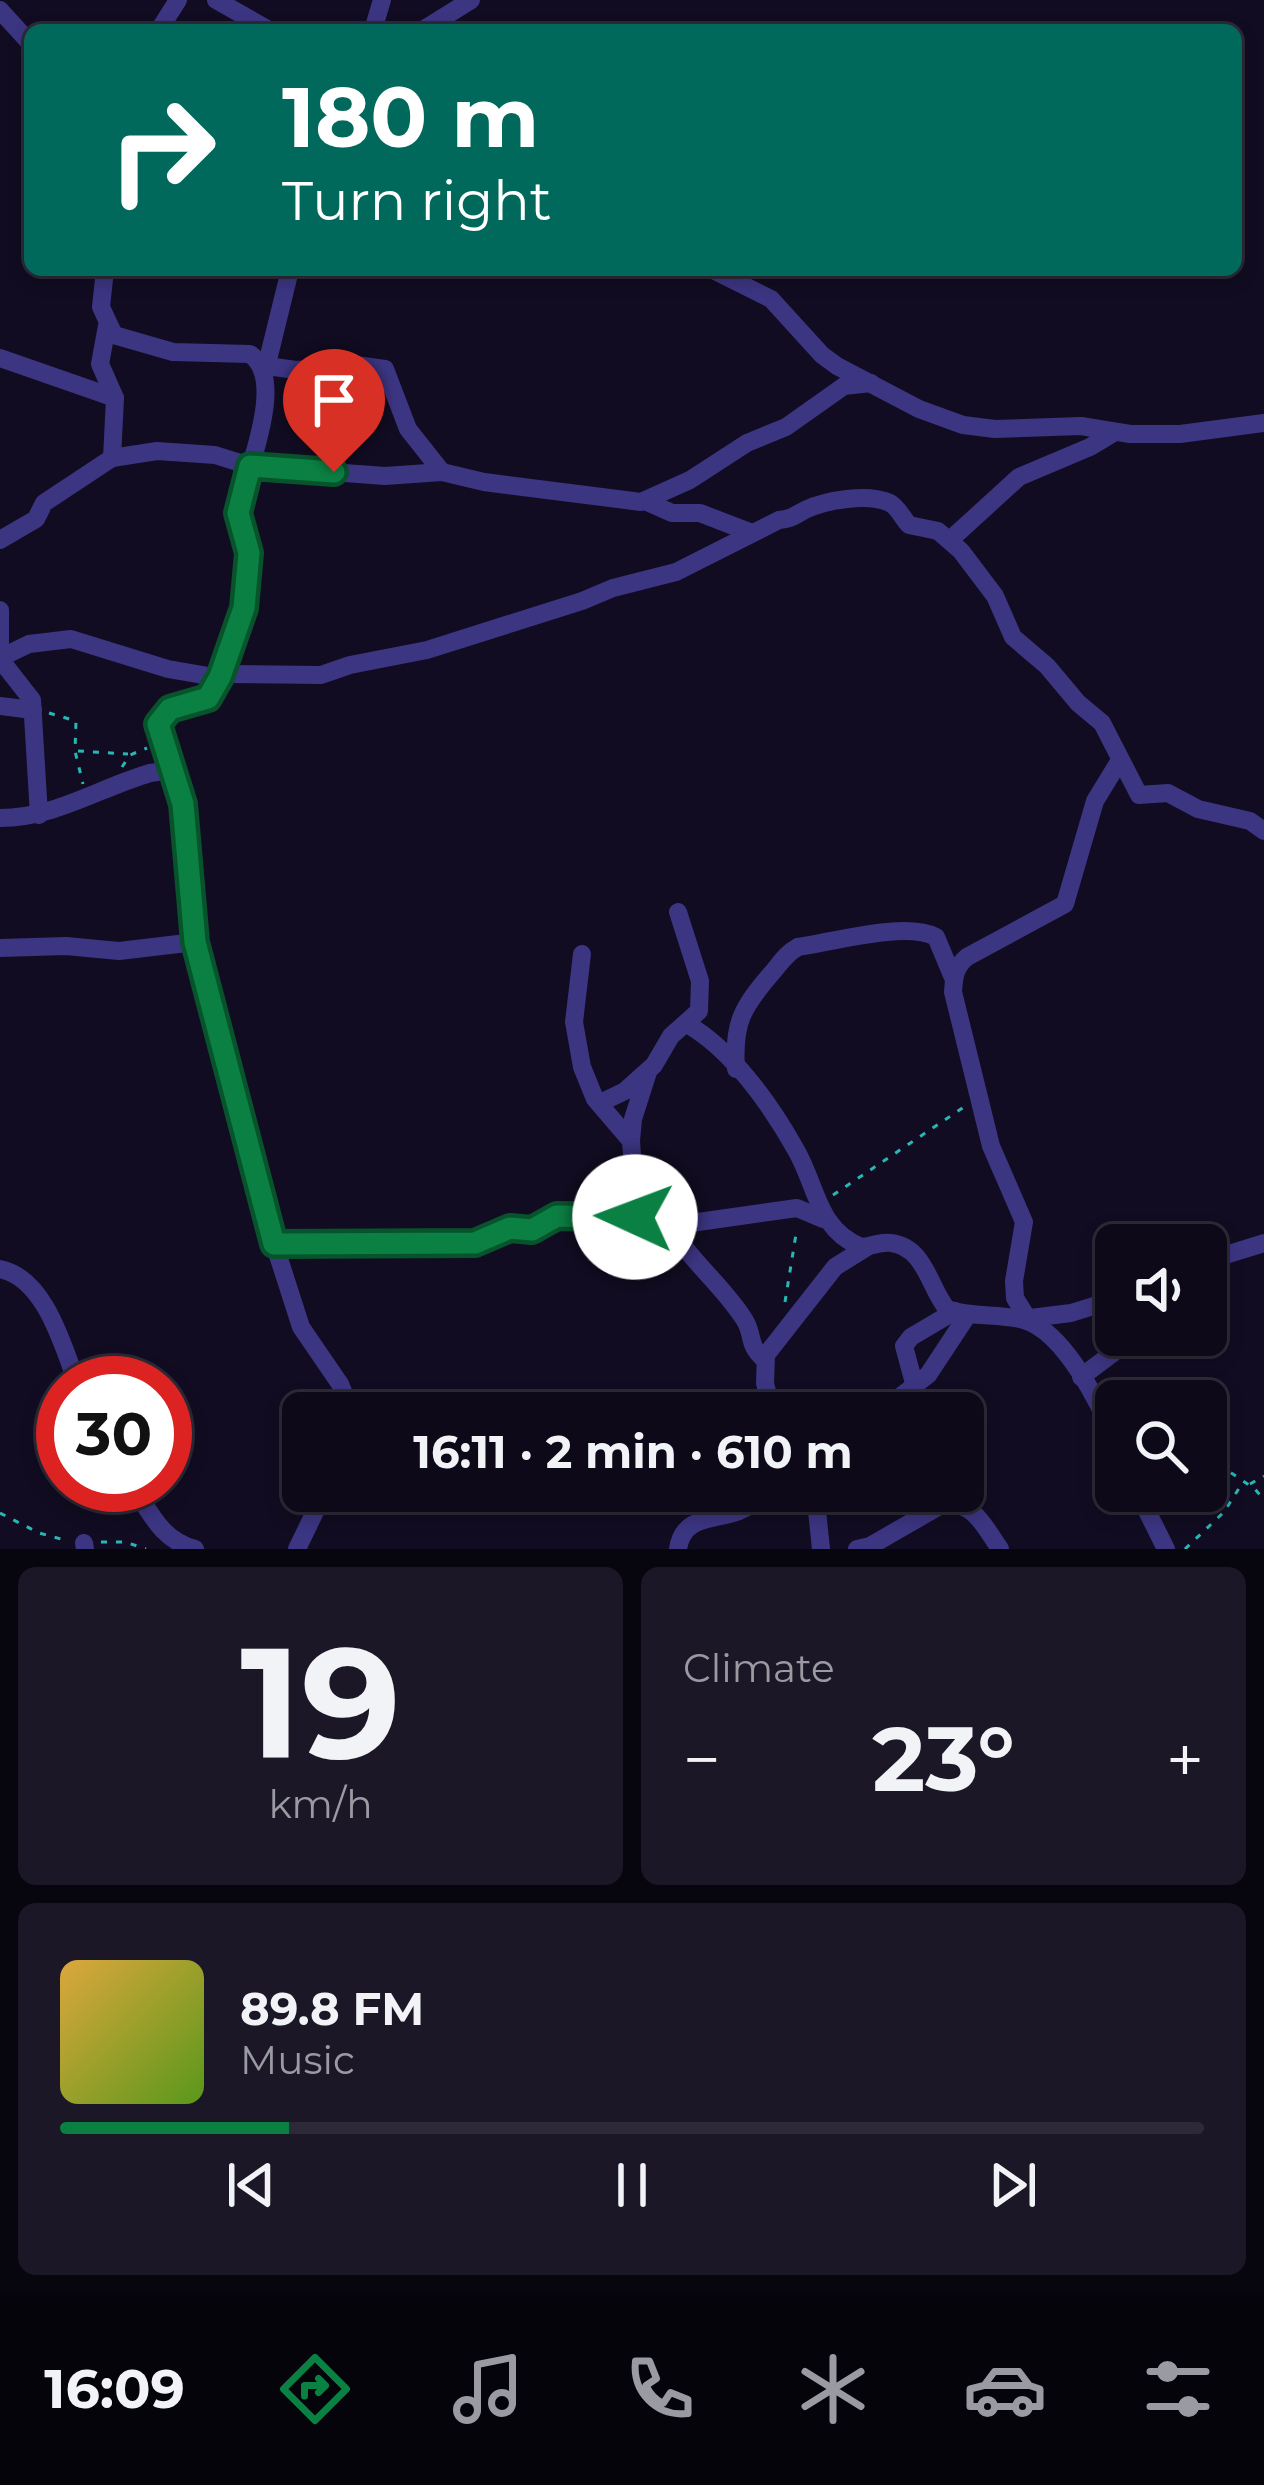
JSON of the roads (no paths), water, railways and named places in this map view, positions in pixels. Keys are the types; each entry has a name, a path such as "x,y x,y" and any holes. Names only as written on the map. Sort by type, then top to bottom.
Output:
{"street":[{"path":"216,0 258,24"},
{"path":"433,24 471,0"},
{"path":"0,10 24,36"},
{"path":"104,276 101,297 107,326 100,364 115,398 112,458"},
{"path":"289,276 265,371 266,405 238,513 249,553 244,608 221,676 208,698 163,714 158,724 183,804 195,942 274,1244 301,1327 343,1392"},
{"path":"724,276 771,299 822,356 919,409 963,425 995,429 1081,426 1180,434 1264,423"},
{"path":"107,326 114,334 147,348 194,356 250,354 265,371"},
{"path":"0,358 115,398"},
{"path":"265,371 356,365 385,368 408,429 442,472"},
{"path":"645,501 690,480 747,443 786,427 844,386 872,382"},
{"path":"951,538 1019,477 1115,432"},
{"path":"0,540 36,519 44,503 112,458 157,451 185,451 250,466 385,476 442,472 484,482 645,501 672,513 700,513 752,533"},
{"path":"39,815 29,694 0,659 29,644 71,639 168,669 221,676 321,675 350,664 427,650 676,572 752,533 848,497 892,504 908,525 951,538 995,596 1006,629 1102,723 1139,795 1168,794 1198,808 1250,821 1264,831"},
{"path":"0,610 0,643"},
{"path":"0,706 33,710"},
{"path":"953,980 956,968 968,957 1065,904 1095,801 1120,760"},
{"path":"0,818 39,815 118,783 164,771 172,776"},
{"path":"600,1103 629,1088 659,1059 671,1036 699,1011 702,990 678,912"},
{"path":"736,1069 735,1039 748,1002 788,952 891,932 924,931 937,938 953,980 991,1146 1024,1222 1014,1281 1018,1305 1025,1319 1060,1347 1095,1398"},
{"path":"0,948 66,946 119,951 195,942"},
{"path":"582,954 574,1022 582,1067 600,1103 631,1141"},
{"path":"687,1024 703,1033 766,1104 798,1153 816,1213 852,1243 867,1247"},
{"path":"650,1068 633,1119 633,1168 682,1249 744,1320 751,1346 765,1360"},
{"path":"274,1244 475,1243 510,1228 532,1230 557,1216 684,1224 816,1213"},
{"path":"767,1392 765,1360 818,1285 840,1263 867,1247 888,1242 908,1250 925,1267 943,1305 961,1314 1025,1319 1095,1306"},
{"path":"1227,1254 1264,1243"},
{"path":"0,1269 19,1276 37,1297 67,1356"},
{"path":"915,1387 904,1346 911,1337 961,1314"},
{"path":"908,1392 928,1375 961,1314"},
{"path":"1081,1377 1109,1356"},
{"path":"817,1512 821,1545 854,1549 870,1546 943,1504 957,1503 965,1505 990,1545"},
{"path":"149,1512 173,1541 195,1549"},
{"path":"297,1549 315,1512"},
{"path":"678,1549 680,1536 694,1522 737,1512"},
{"path":"1148,1512 1166,1549"}]}
